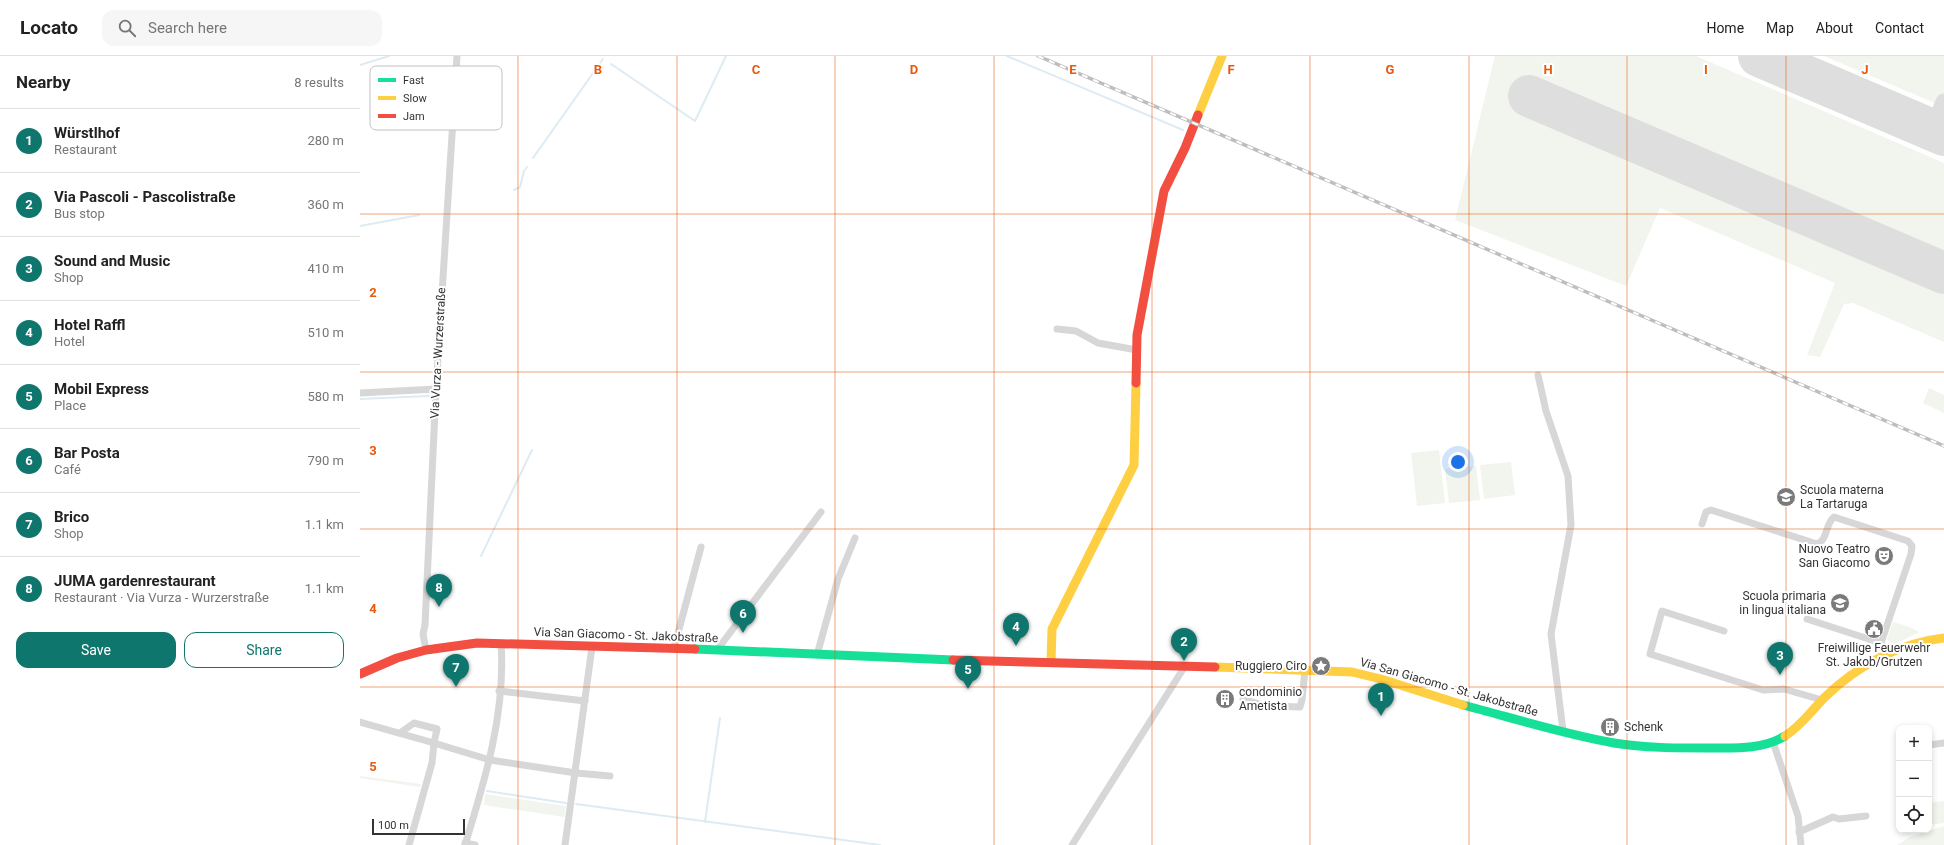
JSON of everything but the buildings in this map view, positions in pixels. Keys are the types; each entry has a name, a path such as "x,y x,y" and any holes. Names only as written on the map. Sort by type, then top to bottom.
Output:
{"street":[{"name":"Via Vurza - Wurzerstraße","path":"456,66 457,56"},
{"path":"1051,662 1052,629 1134,465 1137,334 1164,191 1185,148 1222,56"},
{"name":"Via Vurza - Wurzerstraße","path":"426,650 423,634 425,624 436,389 452,130"},
{"path":"1057,329 1076,331 1098,343 1137,350"},
{"path":"1538,375 1546,411 1568,476 1571,513 1571,526 1551,634 1563,731"},
{"path":"360,393 436,389"},
{"path":"1702,524 1706,512 1711,510 1817,544 1823,541 1830,520 1834,517 1908,541 1912,546 1911,554 1880,643 1885,654"},
{"path":"717,650 821,512"},
{"path":"817,655 838,579 855,538"},
{"path":"674,648 700,547"},
{"path":"1724,631 1662,611 1650,654 1763,690 1784,689 1822,700"},
{"path":"1807,619 1880,643"},
{"name":"Via San Giacomo - St. Jakobstraße","path":"360,674 397,658 426,650 478,643 674,648 1007,662 1051,662 1352,672 1370,675 1428,695 1563,731 1628,745 1672,749 1745,747 1773,742 1794,731 1822,700 1851,676 1885,654 1923,641 1944,638"},
{"path":"475,845 465,844 494,743 499,691 501,643"},
{"path":"565,845 592,647"},
{"path":"1072,845 1185,666"},
{"path":"1243,699 1266,706 1300,707 1305,670"},
{"path":"499,691 585,701"},
{"path":"360,722 490,760 576,773 610,776"},
{"path":"400,733 414,723 437,729 432,763 409,845"},
{"path":"1773,742 1798,816 1801,845"},
{"path":"1932,745 1944,743"},
{"path":"1799,832 1833,817 1838,819 1866,816"}],"shaded area":[{"path":"1495,56 1696,56 1944,163 1944,342 1853,303 1844,304 1820,357 1807,355 1835,283 1660,208 1626,286 1455,220"},
{"path":"1824,56 1944,56 1944,107"},
{"path":"1929,388 1944,395 1944,413 1923,403"},
{"path":"1439,450 1445,503 1417,506 1411,453"},
{"path":"1511,462 1515,495 1484,499 1480,465"},
{"path":"1476,466 1480,500 1449,503 1445,469"},
{"path":"1893,622 1910,627 1919,632 1894,645 1887,640"},
{"path":"360,776 421,784 420,787 360,778"},
{"path":"485,794 566,806 564,817 484,805"},
{"path":"1944,801 1944,823 1932,825 1932,803"},
{"path":"1944,826 1944,845 1897,845 1910,837 1922,833 1932,833 1932,830"}],"waterway":[{"path":"360,65 389,56"},
{"path":"611,64 695,121 726,56"},
{"path":"1007,56 1183,130"},
{"path":"533,158 603,59"},
{"path":"514,190 520,187 524,171 527,167"},
{"path":"360,226 419,215"},
{"path":"360,399 429,396"},
{"path":"481,556 532,450"},
{"path":"705,822 720,718"},
{"path":"487,791 566,803"},
{"path":"576,804 880,845"}],"taxiway":[{"path":"1932,130 1944,102"}],"runway":[{"path":"1759,56 1944,135"},
{"path":"1529,96 1944,273"}],"railway":[{"path":"1038,56 1944,446"}],"traffic: fast":[{"path":"695,649 953,660"},
{"path":"1463,705 1576,735 1637,746 1684,748 1748,747 1767,744 1785,736"}],"traffic: slow":[{"path":"1198,115 1222,56"},
{"path":"1051,662 1052,629 1134,465 1136,383"},
{"path":"1785,736 1801,723 1837,686 1865,666 1911,645 1944,638"},
{"path":"1215,667 1352,672 1381,679 1463,705"}],"traffic: jam":[{"path":"1136,383 1137,335 1164,191 1185,148 1198,115"},
{"path":"360,674 397,658 426,650 477,643 695,649"},
{"path":"953,660 1215,667"}],"place":[{"name":"Scuola materna La Tartaruga","path":"1786,497"},
{"name":"Nuovo Teatro San Giacomo","path":"1884,556"},
{"name":"Scuola primaria in lingua italiana","path":"1840,603"},
{"name":"JUMA gardenrestaurant","path":"439,607"},
{"name":"Freiwillige Feuerwehr St. Jakob/Grutzen","path":"1874,629"},
{"name":"Bar Posta","path":"743,633"},
{"name":"Hotel Raffl","path":"1016,646"},
{"name":"Via Pascoli - Pascolistraße","path":"1184,661"},
{"name":"Ruggiero Ciro","path":"1321,666"},
{"name":"Sound and Music","path":"1780,675"},
{"name":"Brico","path":"456,687"},
{"name":"Mobil Express","path":"968,689"},
{"name":"condominio Ametista","path":"1225,699"},
{"name":"Würstlhof","path":"1381,716"},
{"name":"Schenk","path":"1610,727"}]}
